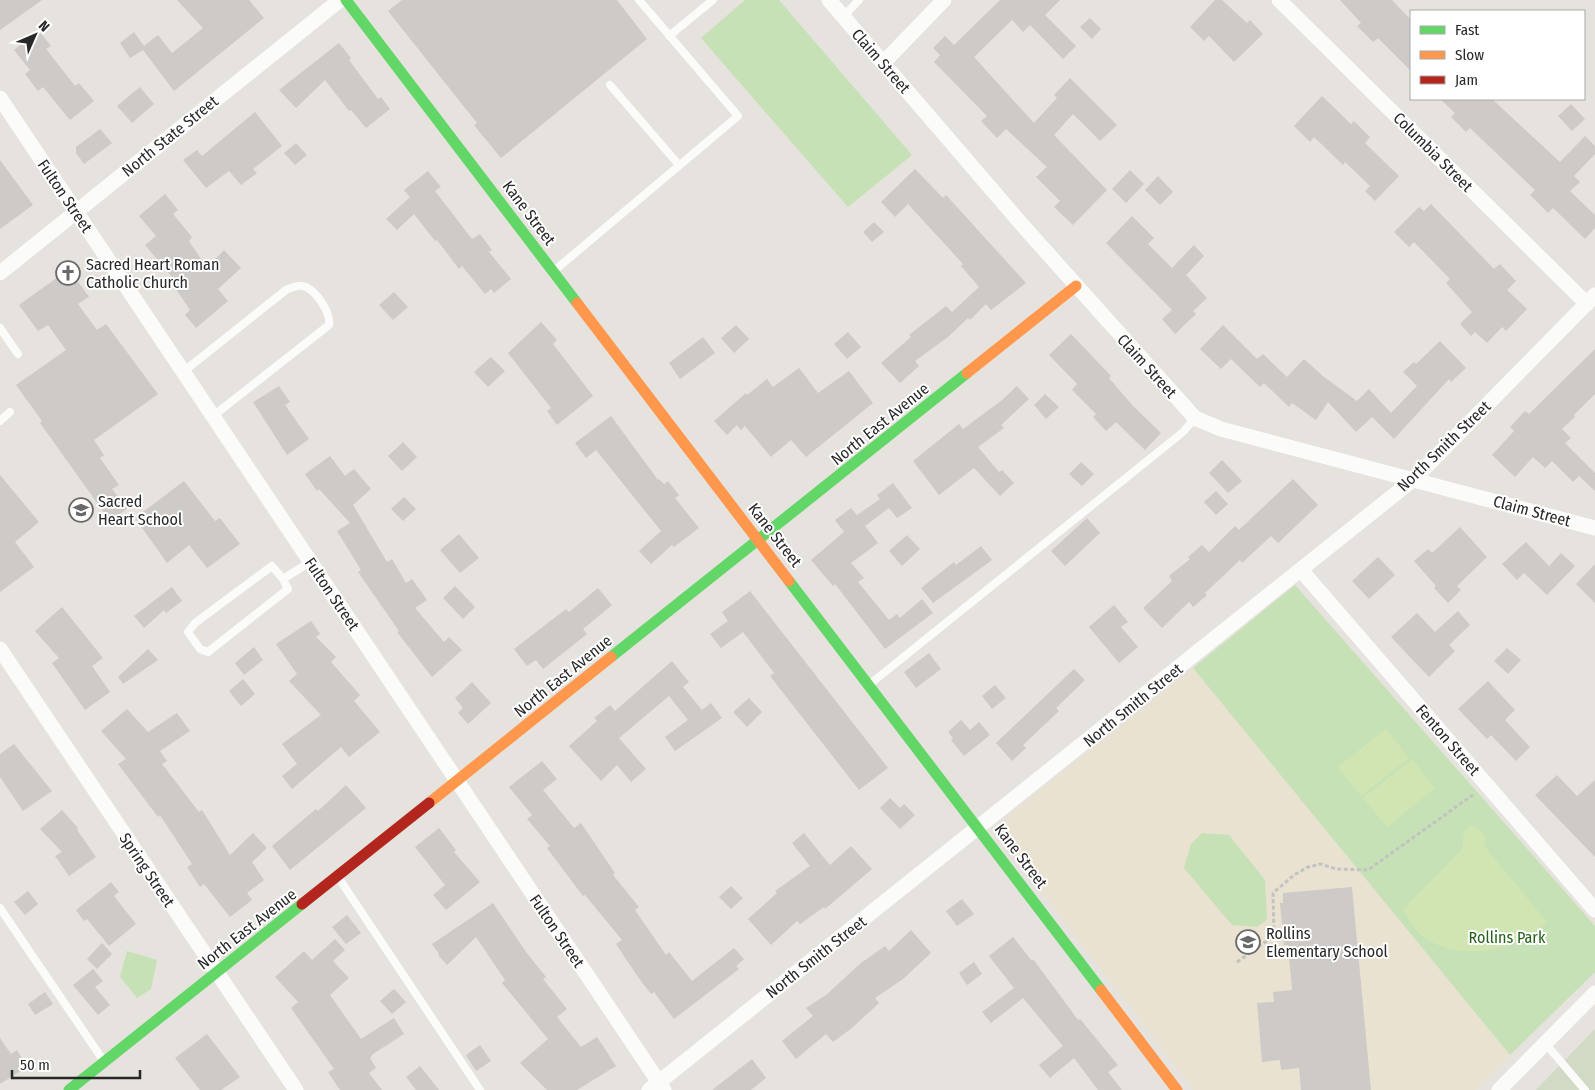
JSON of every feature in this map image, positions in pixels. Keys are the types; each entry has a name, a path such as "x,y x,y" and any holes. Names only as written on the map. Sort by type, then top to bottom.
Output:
{"street":[{"name":"North State Street","path":"0,273 340,0"},
{"name":"Kane Street","path":"346,0 1177,1090"},
{"name":"Claim Street","path":"828,0 1076,286 1196,418 1221,429 1595,528"},
{"path":"883,63 944,0"},
{"name":"Columbia Street","path":"1279,0 1591,300"},
{"name":"Fulton Street","path":"0,98 457,781 657,1087"},
{"name":"North East Avenue","path":"69,1090 1076,286"},
{"name":"North Smith Street","path":"657,1087 1414,479 1591,300"},
{"name":"Fenton Street","path":"1301,570 1595,910"},
{"name":"Spring Street","path":"0,649 296,1090"},
{"path":"1499,1090 1595,992"}],"lane":[{"path":"669,36 713,0"},
{"path":"843,17 859,0"},
{"path":"553,272 738,116 669,36 642,1"},
{"path":"610,85 679,165"},
{"path":"183,372 286,290 296,286 307,287 324,305 330,317 329,324 212,416"},
{"path":"0,328 18,354"},
{"path":"0,421 10,412"},
{"path":"869,684 1183,432 1196,418"},
{"path":"283,580 310,562"},
{"path":"272,566 283,580 288,588 208,652 200,649 188,632 195,623 272,566"},
{"path":"338,877 480,1090"},
{"path":"0,908 104,1062"},
{"path":"1545,1044 1585,1090"}],"path":[{"path":"1238,962 1274,936 1273,893 1294,875 1308,867 1321,864 1336,870 1368,870 1475,793"}],"shaded area":[{"name":"Rollins Elementary School","path":"1193,668 1510,1055 1476,1090 1194,1090 993,828"}],"green space":[{"path":"745,0 779,0 912,155 848,207 701,38"},
{"name":"Rollins Park","path":"1295,585 1595,926 1595,972 1510,1055 1193,668"},
{"path":"1386,729 1409,758 1361,796 1338,767"},
{"path":"1412,759 1435,788 1387,827 1363,798"},
{"path":"1470,826 1480,829 1485,836 1485,847 1547,922 1534,932 1503,947 1469,951 1452,949 1436,944 1421,935 1403,909 1462,849 1464,832"},
{"path":"1202,833 1229,835 1265,880 1267,920 1257,927 1232,925 1184,868 1191,844"},
{"path":"127,951 157,960 151,989 137,998 120,977"},
{"path":"1595,1029 1595,1090 1536,1090"}],"building":[{"path":"0,0 42,0 0,30"},
{"path":"177,0 249,0 264,18 174,91 143,50 130,58 120,43 134,32 144,46 158,35 172,53 203,28"},
{"path":"402,0 617,0 647,39 501,158 474,125 477,123 388,11"},
{"path":"1000,0 1060,0 1045,15 1076,46 1063,59 1030,25 1023,32 1012,20 974,57 1034,123 1057,98 1054,95 1070,78 1117,125 1100,141 1073,114 1054,135 1107,190 1073,225 1054,207 1060,201 1036,177 1047,167 1006,129 997,138 981,121 987,116 934,62 940,55 933,48 945,36 954,45"},
{"path":"1215,0 1222,0 1247,23 1250,20 1263,34 1234,62 1209,36 1204,41 1190,27"},
{"path":"1340,0 1392,0 1410,19 1410,70 1378,38 1373,42 1357,26 1361,23"},
{"path":"1090,18 1101,29 1092,39 1080,27"},
{"path":"38,30 51,46 46,49 75,86 79,83 94,101 70,120 43,87 38,91 25,74 30,70 14,50"},
{"path":"339,43 351,58 349,60 378,99 381,97 390,109 366,128 351,110 349,111 325,80 296,108 279,90"},
{"path":"140,87 154,104 132,123 117,106"},
{"path":"1322,96 1351,124 1354,121 1370,137 1365,143 1399,176 1375,201 1365,191 1370,186 1345,162 1343,165 1314,137 1310,142 1294,126"},
{"path":"1441,100 1493,100 1560,162 1585,136 1595,146 1595,154 1574,176 1580,182 1570,191 1595,215 1595,228 1585,239 1553,208 1548,213 1530,195 1535,190 1470,128 1466,132 1451,117 1455,113"},
{"path":"1571,104 1585,119 1572,131 1558,116"},
{"path":"255,112 282,146 253,169 257,173 241,185 229,171 206,188 183,160 197,150 202,156"},
{"path":"100,129 112,143 84,164 76,153 76,147"},
{"path":"296,143 307,155 295,165 284,153"},
{"path":"0,160 33,205 0,229"},
{"path":"915,169 943,198 946,195 1026,283 991,310 986,304 970,320 968,318 948,337 915,361 919,366 900,383 881,363 911,337 909,335 946,306 952,312 979,287 961,266 963,264 908,204 895,217 881,202"},
{"path":"1130,170 1144,184 1126,203 1112,189"},
{"path":"428,171 441,187 435,191 472,239 480,234 492,250 489,252 511,279 494,293 491,289 485,294 462,266 459,269 414,214 397,230 386,219 410,197 404,190"},
{"path":"1158,176 1173,192 1160,205 1145,190"},
{"path":"165,194 178,210 173,214 192,237 189,241 207,268 224,250 241,268 218,289 228,301 196,328 185,315 190,310 169,279 172,277 145,245 156,236 139,216"},
{"path":"1431,204 1494,269 1500,264 1516,281 1507,290 1527,309 1506,331 1502,327 1487,343 1475,332 1471,336 1460,324 1472,312 1446,283 1450,279 1414,242 1409,247 1394,232 1419,207 1424,211"},
{"path":"1132,216 1154,238 1148,244 1172,268 1194,245 1204,256 1186,275 1207,298 1193,311 1196,314 1175,334 1162,319 1172,310 1106,243"},
{"path":"874,222 884,232 872,242 863,232"},
{"path":"69,269 89,297 78,304 97,330 106,324 158,394 94,440 104,455 100,458 119,485 112,489 127,509 110,521 40,423 42,421 16,385 66,350 48,325 38,331 19,305"},
{"path":"394,292 408,307 393,320 379,305"},
{"path":"541,322 557,340 553,344 593,396 557,425 547,411 551,408 508,353"},
{"path":"736,325 749,339 734,353 721,338"},
{"path":"1223,325 1257,359 1263,354 1287,377 1304,359 1324,377 1357,401 1369,389 1391,413 1417,386 1403,372 1414,362 1416,364 1440,341 1466,368 1451,382 1449,379 1394,439 1372,417 1356,432 1328,402 1316,420 1292,403 1289,407 1264,383 1260,387 1231,359 1221,369 1200,349"},
{"path":"848,332 861,347 847,359 834,344"},
{"path":"1071,334 1111,376 1109,378 1133,406 1161,433 1145,450 1116,422 1106,431 1093,417 1096,414 1072,390 1077,384 1049,355"},
{"path":"703,337 715,353 680,379 669,363"},
{"path":"1595,349 1595,394 1562,429 1571,438 1565,443 1595,473 1595,491 1579,476 1573,482 1552,461 1545,468 1533,457 1515,477 1492,455 1514,431 1510,427 1525,411 1529,414"},
{"path":"491,357 505,371 488,387 474,372"},
{"path":"799,368 818,393 849,371 873,403 806,457 791,440 771,457 745,426 741,430 737,425 727,435 714,421 746,393 747,395 767,379 773,387"},
{"path":"279,386 290,402 285,405 309,439 287,455 253,402"},
{"path":"1017,386 1029,399 1001,425 1004,428 978,447 999,472 1002,470 1014,483 1000,496 974,468 939,495 913,461 959,424 963,429 1001,401"},
{"path":"1045,394 1059,407 1046,419 1034,405"},
{"path":"611,416 658,480 664,484 668,481 679,495 675,498 699,528 674,547 672,545 651,564 639,551 661,531 596,450 586,458 575,443"},
{"path":"403,442 417,457 402,471 388,456"},
{"path":"330,456 345,476 354,469 371,489 353,505 387,562 392,559 406,583 412,579 427,600 415,608 444,642 449,637 462,650 432,677 397,632 399,631 358,572 361,570 337,531 350,523 319,489 317,491 305,474"},
{"path":"1222,460 1242,481 1228,493 1209,473"},
{"path":"1081,462 1094,474 1082,486 1069,474"},
{"path":"0,475 39,522 15,542 34,567 0,592"},
{"path":"1293,479 1318,505 1278,543 1271,536 1242,563 1240,560 1205,593 1207,595 1193,607 1189,602 1162,628 1143,608 1172,581 1169,576 1190,559 1188,557 1202,545 1209,552 1235,526 1239,530"},
{"path":"184,481 215,521 220,518 240,544 207,568 189,545 167,563 135,518"},
{"path":"893,483 912,508 897,518 889,508 865,526 878,543 851,563 864,578 858,582 889,620 897,614 900,618 922,599 933,613 885,649 835,584 833,586 811,560 844,532 835,520 851,508 857,515 880,499 877,495"},
{"path":"1216,491 1228,504 1216,515 1204,502"},
{"path":"404,497 416,509 403,521 391,509"},
{"path":"1087,518 1100,533 1065,566 1051,551"},
{"path":"1460,527 1487,557 1457,586 1461,590 1448,603 1414,561 1428,549 1432,553"},
{"path":"459,534 479,558 460,573 440,550"},
{"path":"907,535 920,549 902,566 889,551"},
{"path":"1526,542 1549,566 1561,553 1575,566 1547,595 1524,573 1517,580 1502,564"},
{"path":"981,546 992,560 933,603 921,588 954,562 956,565"},
{"path":"1378,557 1395,575 1369,599 1352,581"},
{"path":"1595,564 1595,603 1576,584"},
{"path":"455,586 475,607 463,619 443,598"},
{"path":"172,587 182,601 166,613 164,610 144,628 134,616"},
{"path":"598,588 612,605 583,629 587,634 543,669 536,660 527,666 514,649 566,609 569,612"},
{"path":"750,591 888,768 859,790 770,676 774,673 743,632 721,648 710,634 728,621 722,612"},
{"path":"1114,605 1128,622 1121,627 1138,647 1119,663 1089,627"},
{"path":"62,607 103,658 92,666 110,692 85,710 52,663 59,658 35,631"},
{"path":"1458,611 1470,625 1449,645 1455,651 1429,677 1391,637 1417,613 1435,632"},
{"path":"311,621 320,634 316,637 336,657 331,662 360,695 354,701 380,732 349,757 341,747 292,789 282,776 297,764 282,744 321,715 289,681 297,674 276,644"},
{"path":"254,647 263,660 244,675 235,663"},
{"path":"1507,648 1521,660 1508,674 1494,661"},
{"path":"148,649 158,660 123,684 118,677"},
{"path":"929,653 941,669 916,688 904,672"},
{"path":"672,661 689,682 683,687 702,710 711,703 722,718 675,751 665,737 688,720 669,696 619,738 646,769 631,782 617,765 601,781 569,746 597,721 594,718 610,705 615,711"},
{"path":"1074,669 1085,680 1056,708 1059,711 1023,745 1026,748 1012,761 996,743"},
{"path":"243,679 255,694 241,706 229,691"},
{"path":"1488,681 1515,710 1505,720 1530,747 1516,761 1491,735 1487,739 1458,709"},
{"path":"472,682 491,703 468,724 458,713 463,708 455,698"},
{"path":"995,685 1006,698 992,709 982,696"},
{"path":"749,698 762,712 747,727 733,712"},
{"path":"127,709 148,732 177,713 190,731 160,751 167,761 162,764 199,812 202,810 230,855 253,833 267,848 252,862 264,880 247,893 252,900 230,917 204,884 200,887 187,867 192,864 160,815 158,817 118,764 126,759 101,731"},
{"path":"961,720 970,730 979,722 990,735 964,756 951,740 953,738 948,732"},
{"path":"14,744 52,791 23,811 0,777 0,754"},
{"path":"542,761 557,779 543,790 574,828 581,823 615,873 613,875 639,907 635,910 666,955 669,952 692,981 734,948 744,959 736,966 739,969 674,1019 654,992 651,994 638,977 616,944 622,940 585,895 583,896 547,848 550,846 527,819 532,815 509,787"},
{"path":"1557,775 1577,796 1595,780 1595,857 1535,795"},
{"path":"346,785 366,808 290,870 272,846 316,809 318,811"},
{"path":"890,798 900,808 904,804 915,815 900,829 880,808"},
{"path":"62,810 78,828 77,830 96,857 69,876 55,856 62,852 40,829"},
{"path":"439,828 456,850 454,852 480,882 446,910 433,895 445,885 415,847"},
{"path":"804,833 830,865 851,846 872,869 825,909 824,907 800,924 797,921 771,945 748,919 777,893 775,891 810,866 792,843"},
{"path":"111,882 119,892 114,896 136,924 109,946 87,919 84,921 76,910"},
{"path":"731,886 743,898 731,909 719,897"},
{"path":"1352,887 1371,1090 1301,1090 1299,1068 1281,1070 1280,1060 1262,1062 1257,1003 1274,1002 1273,992 1292,990 1288,945 1284,945 1280,903 1283,903 1283,893"},
{"path":"28,891 38,904 25,915 14,902"},
{"path":"962,899 974,914 957,926 946,911"},
{"path":"493,903 526,952 546,977 543,979 567,1009 557,1017 581,1047 597,1037 616,1066 577,1090 547,1090 520,1063 548,1039 502,983 505,980 476,937 447,965 438,955 432,944"},
{"path":"347,915 361,933 346,944 332,927"},
{"path":"911,930 931,953 903,979 875,998 879,1003 852,1028 833,1042 826,1034 796,1059 782,1041 813,1016 806,1008 826,995 861,963 885,946 889,951"},
{"path":"1013,937 1032,961 1033,959 1078,1020 1080,1019 1118,1065 1108,1072 1122,1090 1098,1090 1074,1058 1050,1078 1039,1065 1063,1046 1023,998 991,1023 982,1012 1014,988 989,956"},
{"path":"335,939 345,950 333,961 349,978 330,995 361,1039 394,1018 404,1034 373,1054 370,1058 376,1068 369,1073 382,1090 340,1090 328,1072 334,1069 291,1008 298,1002 275,977 304,951 312,960"},
{"path":"102,943 112,954 97,969 87,959"},
{"path":"974,962 982,974 967,985 959,973"},
{"path":"93,969 103,981 95,987 110,1005 98,1015 73,985"},
{"path":"394,989 406,1002 392,1014 380,1001"},
{"path":"45,992 53,1004 35,1015 28,1004"},
{"path":"207,1034 240,1077 221,1090 200,1090 175,1058"},
{"path":"0,1038 11,1054 17,1050 27,1067 0,1084"},
{"path":"480,1045 491,1061 476,1071 466,1055"},
{"path":"752,1059 766,1078 751,1090 712,1090"},
{"path":"420,1066 439,1090 416,1090 406,1077"}],"traffic: fast":[{"path":"346,0 577,303"},
{"path":"611,657 967,373"},
{"path":"789,581 1101,990"},
{"path":"69,1090 302,904"}],"traffic: slow":[{"path":"967,373 1076,286"},
{"path":"577,303 789,581"},
{"path":"429,803 611,657"},
{"path":"1101,990 1177,1090"}],"traffic: jam":[{"path":"302,904 429,803"}],"place":[{"name":"Sacred Heart Roman Catholic Church","path":"68,273"},
{"name":"Sacred Heart School","path":"81,510"},
{"name":"Rollins Elementary School","path":"1248,942"}]}
